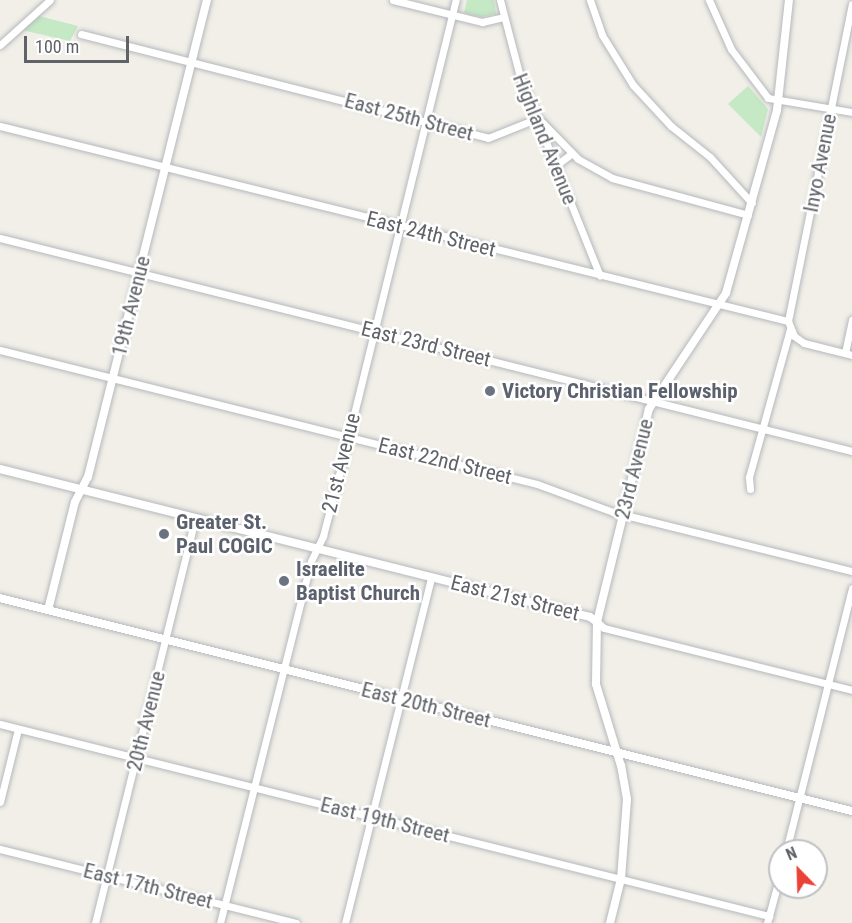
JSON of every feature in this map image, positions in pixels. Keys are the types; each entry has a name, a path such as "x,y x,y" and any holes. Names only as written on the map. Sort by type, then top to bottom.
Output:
{"street":[{"path":"0,45 50,0"},
{"name":"19th Avenue","path":"48,610 75,502 82,489 113,378 207,0"},
{"path":"393,0 482,22 502,17"},
{"name":"21st Avenue","path":"220,923 284,670 348,437 456,0"},
{"name":"Highland Avenue","path":"500,0 502,17 520,77 600,276"},
{"path":"590,0 602,35 633,85 671,126 710,157 752,203"},
{"path":"709,0 731,49 768,98 852,112"},
{"name":"23rd Avenue","path":"609,923 621,879 627,799 596,684 597,622 654,401 719,305 752,203 778,99 789,0"},
{"name":"Inyo Avenue","path":"750,489 749,477 789,325 852,4"},
{"name":"East 25th Street","path":"81,34 488,138 538,118"},
{"path":"538,118 572,153 612,178 748,214"},
{"name":"East 24th Street","path":"0,126 719,305 789,325 804,343 849,354"},
{"path":"555,166 572,153"},
{"name":"East 23rd Street","path":"0,238 852,451"},
{"path":"849,354 852,320"},
{"name":"East 22nd Street","path":"0,350 554,489 623,514 852,571"},
{"name":"East 21st Street","path":"0,469 590,616 604,628 852,690"},
{"name":"20th Avenue","path":"95,923 195,518"},
{"path":"345,923 431,577"},
{"path":"789,839 852,588"},
{"name":"East 20th Street","path":"0,598 852,811"},
{"name":"East 19th Street","path":"0,724 621,879 768,920"},
{"path":"0,802 18,729"},
{"name":"East 17th Street","path":"0,849 296,923"},
{"path":"768,920 774,899"}],"green space":[{"path":"467,0 494,0 496,14 481,17 464,13"},
{"path":"39,16 78,26 70,41 22,30"},
{"path":"748,86 768,109 761,137 728,104"}],"place":[{"name":"Victory Christian Fellowship","path":"490,391"},
{"name":"Greater St. Paul COGIC","path":"164,534"},
{"name":"Israelite Baptist Church","path":"284,581"}]}
